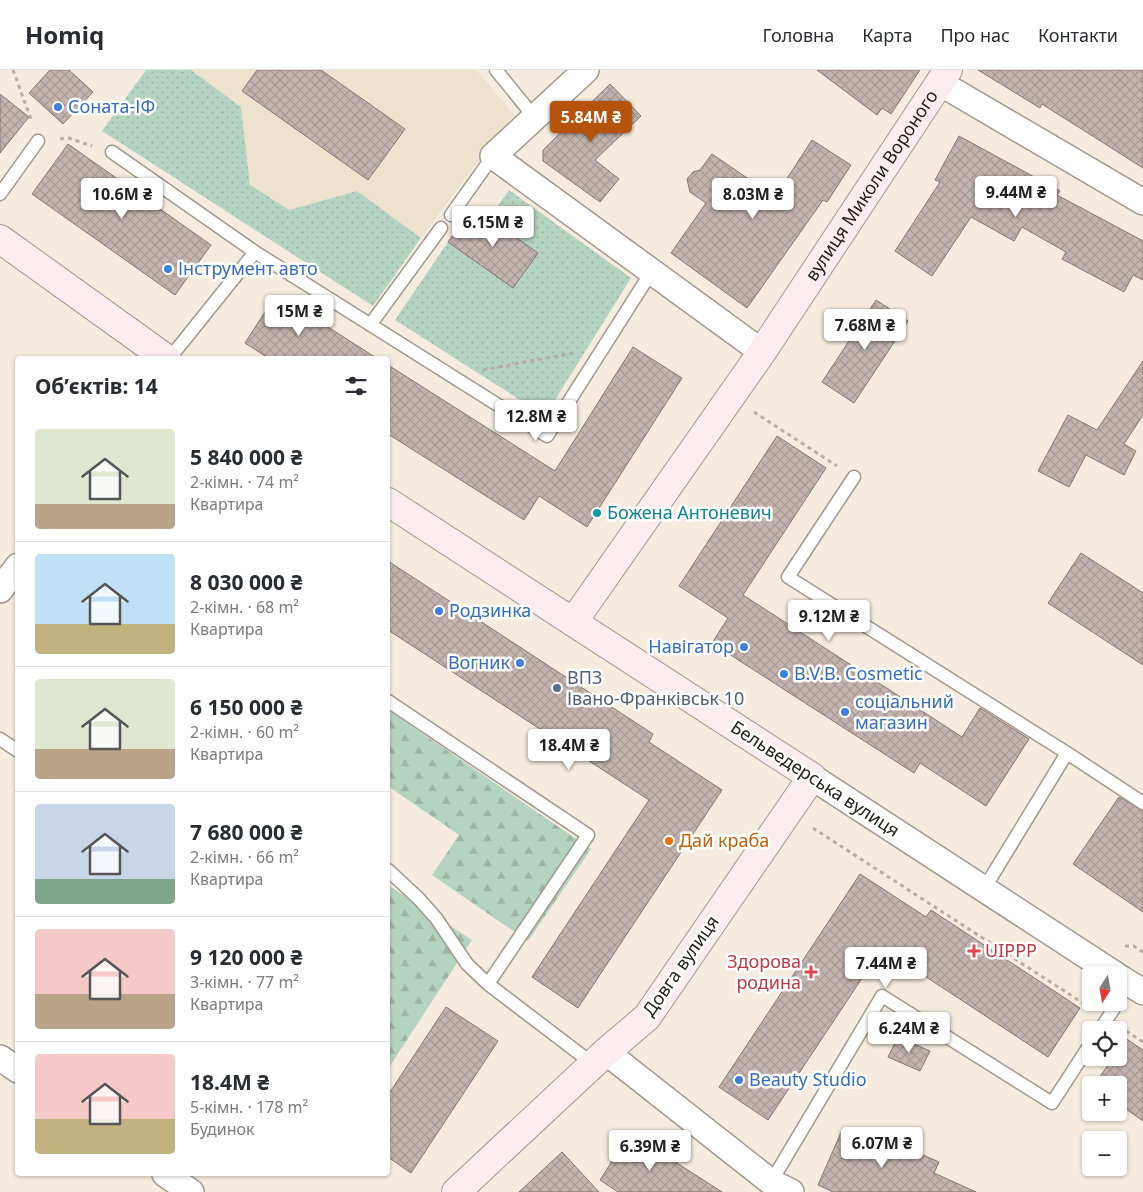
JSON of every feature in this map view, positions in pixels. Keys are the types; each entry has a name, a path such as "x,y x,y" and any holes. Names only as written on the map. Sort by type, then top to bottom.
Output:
{"street":[{"path":"586,70 494,156 762,352"},
{"path":"944,77 1143,202"},
{"name":"вулиця Миколи Вороного","path":"573,622 762,352 944,77"},
{"path":"0,239 164,356"},
{"name":"Бельведерська вулиця","path":"390,503 984,889 1092,966"},
{"path":"0,590 15,570"},
{"name":"Довга вулиця","path":"456,1192 600,1058 647,1017 812,778"},
{"path":"0,1058 15,1068"},
{"path":"600,1058 781,1187"},
{"path":"168,1176 191,1192"}],"lane":[{"path":"496,70 535,118"},
{"path":"0,194 38,141"},
{"path":"112,152 255,252 546,436 652,271"},
{"path":"451,215 494,156"},
{"path":"370,324 441,228"},
{"path":"170,356 255,252"},
{"path":"854,477 788,577 1067,752 1143,803"},
{"path":"390,702 588,835 488,984"},
{"path":"0,739 15,749"},
{"path":"984,889 1067,752"},
{"path":"390,872 436,918 467,964 488,984 600,1058"},
{"path":"781,1187 882,996 1052,1103 1082,1057"},
{"path":"1107,1019 1112,1011"}],"path":[{"path":"13,70 38,141 68,138 112,152"},
{"path":"451,376 603,348"},
{"path":"731,397 854,477"},
{"path":"788,812 1143,1042"}],"shaded area":[{"path":"191,70 476,70 517,118 492,142 421,238 357,191 289,210 250,185 241,107"}],"green space":[{"path":"146,70 191,70 241,107 250,185 289,210 357,191 421,238 373,306 102,131"},
{"path":"509,190 631,278 545,416 395,320 448,242 513,288 538,253 489,218"},
{"path":"390,711 591,849 528,941 432,875 459,835 390,787"},
{"path":"390,886 472,940 390,1066"}],"building":[{"path":"50,70 69,70 93,92 63,124 29,93"},
{"path":"257,70 321,70 405,129 368,180 242,91"},
{"path":"817,70 920,70 891,114 882,108 877,115"},
{"path":"978,70 1143,70 1143,168 1042,104 1040,108"},
{"path":"610,84 641,116 595,160 619,179 600,202 543,161 543,150"},
{"path":"0,94 29,117 0,153"},
{"path":"959,136 1060,191 1057,195 1143,241 1143,280 1133,275 1124,292 1062,259 1066,252 1022,227 1014,241 971,217 932,276 895,251 940,182 935,180"},
{"path":"812,140 851,165 827,202 823,200 747,308 671,253 706,203 690,192 687,179 693,172 700,170 712,154 775,197"},
{"path":"68,144 211,245 175,295 32,194"},
{"path":"473,207 538,253 513,288 448,242"},
{"path":"276,295 373,356 265,356 245,343"},
{"path":"876,300 908,321 854,403 822,382"},
{"path":"633,347 682,378 587,527 539,496 524,520 390,435 390,366 555,471"},
{"path":"1143,361 1143,415 1124,444 1136,451 1124,475 1086,455 1069,487 1038,471 1068,415 1097,430"},
{"path":"777,436 826,468 743,595 962,737 980,708 1029,739 986,806 920,763 914,773 712,643 728,618 679,586"},
{"path":"1081,553 1143,593 1143,665 1048,603"},
{"path":"390,562 653,734 649,742 722,790 578,1008 532,977 649,800 390,631"},
{"path":"1119,797 1143,811 1143,912 1073,864"},
{"path":"860,874 926,917 931,910 1080,1008 1048,1057 882,948 768,1120 719,1087"},
{"path":"446,1007 498,1041 411,1173 390,1158 390,1092"},
{"path":"898,1037 930,1051 920,1071 888,1057"},
{"path":"1127,1039 1143,1050 1143,1121 1127,1110 1127,1076 1100,1076 1107,1066 1127,1066"},
{"path":"843,1128 892,1149 894,1142 939,1162 934,1173 976,1192 833,1192 818,1185"},
{"path":"630,1133 722,1192 618,1192 600,1180"},
{"path":"562,1152 599,1192 519,1192"}],"place":[{"name":"Соната-ІФ","path":"58,107"},
{"name":"Інструмент авто","path":"168,269"},
{"name":"Божена Антоневич","path":"597,513"},
{"name":"Родзинка","path":"439,611"},
{"name":"Навігатор","path":"744,647"},
{"name":"Вогник","path":"520,663"},
{"name":"B.V.B. Cosmetic","path":"784,674"},
{"name":"ВПЗ Івано-Франківськ 10","path":"557,688"},
{"name":"соціальний магазин","path":"845,712"},
{"name":"Дай краба","path":"669,841"},
{"name":"UIPPP","path":"974,951"},
{"name":"Здорова родина","path":"811,972"},
{"name":"Beauty Studio","path":"739,1080"}]}
